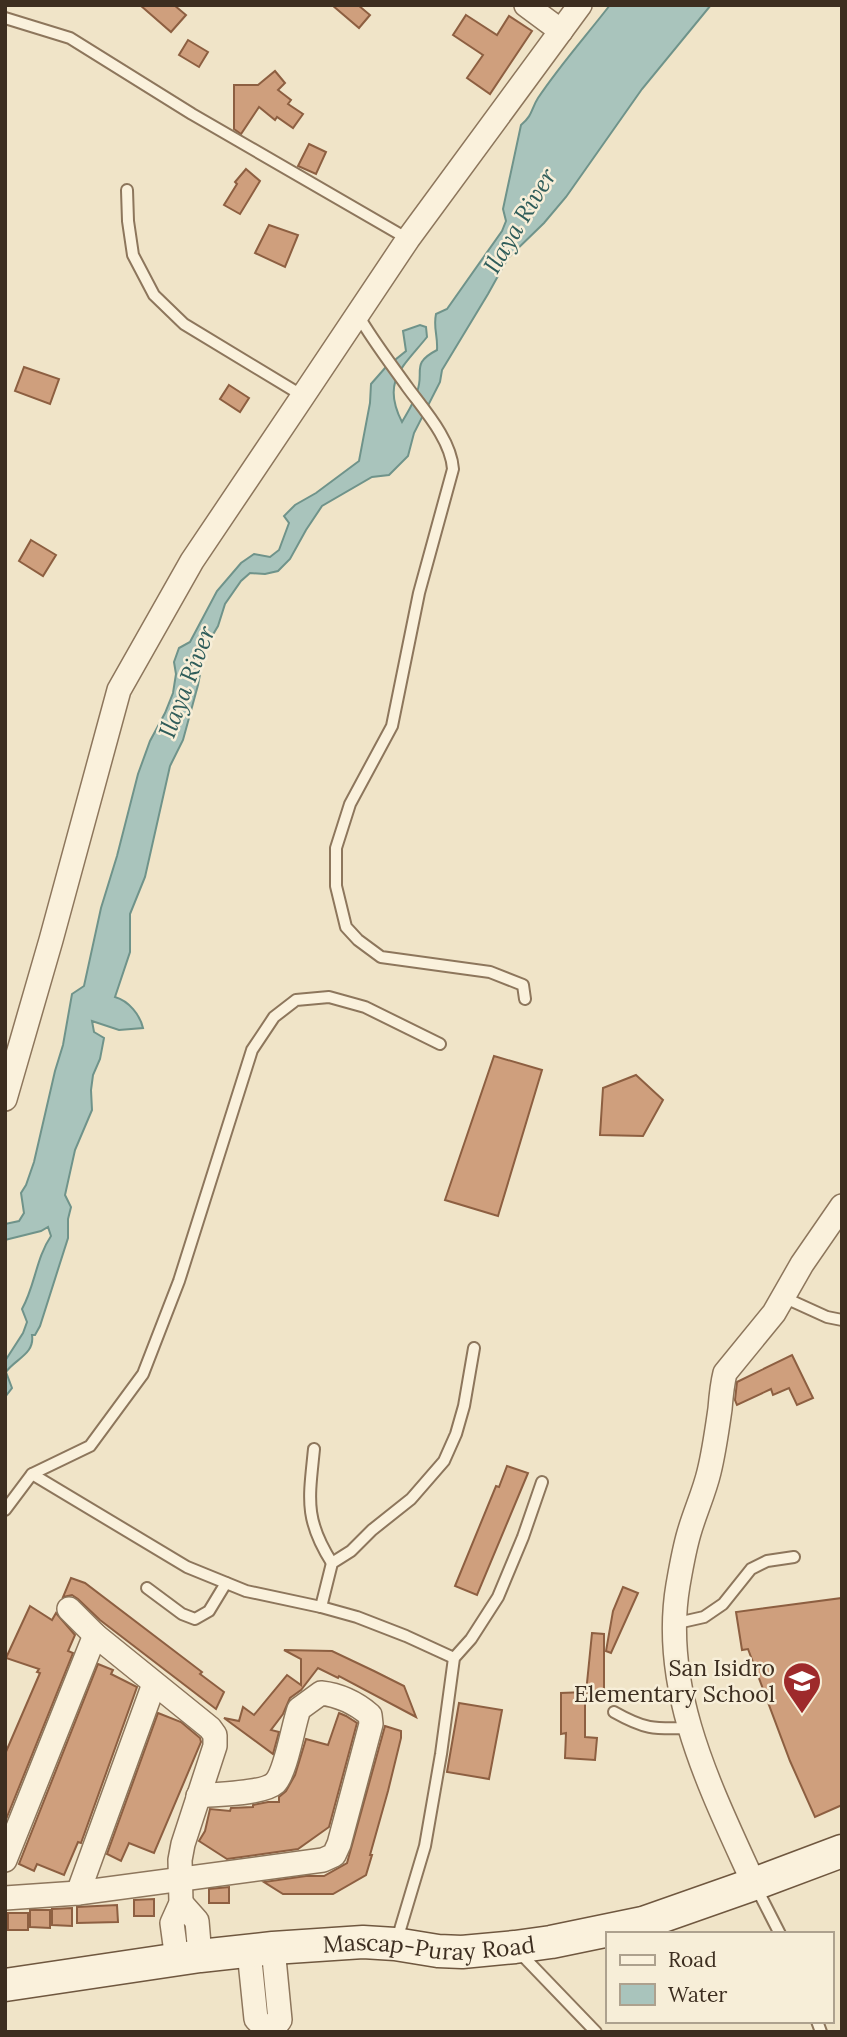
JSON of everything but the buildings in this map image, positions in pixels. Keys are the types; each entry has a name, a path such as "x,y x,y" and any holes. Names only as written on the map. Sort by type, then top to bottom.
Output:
{"street":[{"path":"526,5 561,31"},
{"path":"5,1099 119,691 192,561 408,239 580,5"},
{"path":"754,1884 705,1776 690,1728 676,1664 673,1624 678,1585 689,1533 713,1457 722,1384 726,1373 774,1313 802,1265 842,1206"},
{"path":"69,1609 94,1634 210,1728 215,1735 215,1746 183,1844 181,1903 172,1923 188,1958"},
{"path":"5,1860 94,1634"},
{"path":"78,1893 154,1684"},
{"path":"5,1898 78,1893 180,1880 323,1860 334,1855 364,1751 370,1715 360,1707 333,1695 321,1693 299,1709 281,1772 274,1784 262,1789 198,1796"},
{"name":"Mascap-Puray Road","path":"5,1985 188,1958 363,1942 462,1952 515,1947 643,1923 842,1851"},
{"path":"261,1950 256,2019 270,2032"}],"lane":[{"path":"5,18 70,38 192,114 408,239"},
{"path":"127,190 133,256 154,295 184,324 303,396"},
{"path":"358,315 436,426 453,459 453,469 419,593 392,726 350,803 336,848 336,886 346,927 381,957 490,972 523,985 525,999"},
{"path":"5,1510 32,1474 90,1446 143,1374 178,1281 252,1050 274,1017 296,1000 329,997 365,1007 440,1044"},
{"path":"783,1297 827,1317 842,1320"},
{"path":"321,1607 332,1563 351,1551 372,1530 411,1499 444,1461 464,1406 474,1348"},
{"path":"314,1449 309,1497 312,1526 332,1563"},
{"path":"32,1474 187,1567 246,1591 321,1607 370,1622 454,1658"},
{"path":"396,1944 425,1846 454,1658 471,1639 498,1597 542,1482"},
{"path":"673,1624 704,1617 723,1604 751,1569 767,1561 794,1557"},
{"path":"148,1588 182,1614 195,1619 209,1611 226,1583"},
{"path":"614,1712 637,1725 656,1729 690,1728"},
{"path":"754,1884 779,1932"},
{"path":"515,1947 596,2032"}],"water":[{"name":"Ilaya River","path":"610,5 711,5 642,89 566,197 508,258 442,370 440,382 414,433 408,456 389,475 372,477 322,506 290,559 278,571 250,573 241,581 225,604 218,626 205,648 183,740 170,766 145,877 130,914 130,952 115,997 133,1009 143,1028 119,1030 92,1021 94,1032 104,1038 100,1059 93,1075 92,1110 75,1150 65,1195 71,1207 68,1238 40,1326 35,1335 32,1335 27,1352 6,1372 12,1388 5,1397 5,1361 23,1333 27,1322 22,1309 51,1236 48,1227 5,1240 5,1224 19,1221 24,1213 21,1193 34,1162 63,1045 72,994 84,986 101,908 138,774 173,693 176,674 174,662 179,648 190,642 217,591 241,563 254,554 270,557 279,550 289,523 284,516 295,505 359,461 371,384 406,351 403,331 420,325 426,327 427,337 403,366 394,385 396,408 402,422 416,396 421,364 437,350 436,314 447,309 502,231 506,221 503,209 521,125 555,74"}],"place":[{"name":"San Isidro Elementary School","path":"802,1715"}]}
